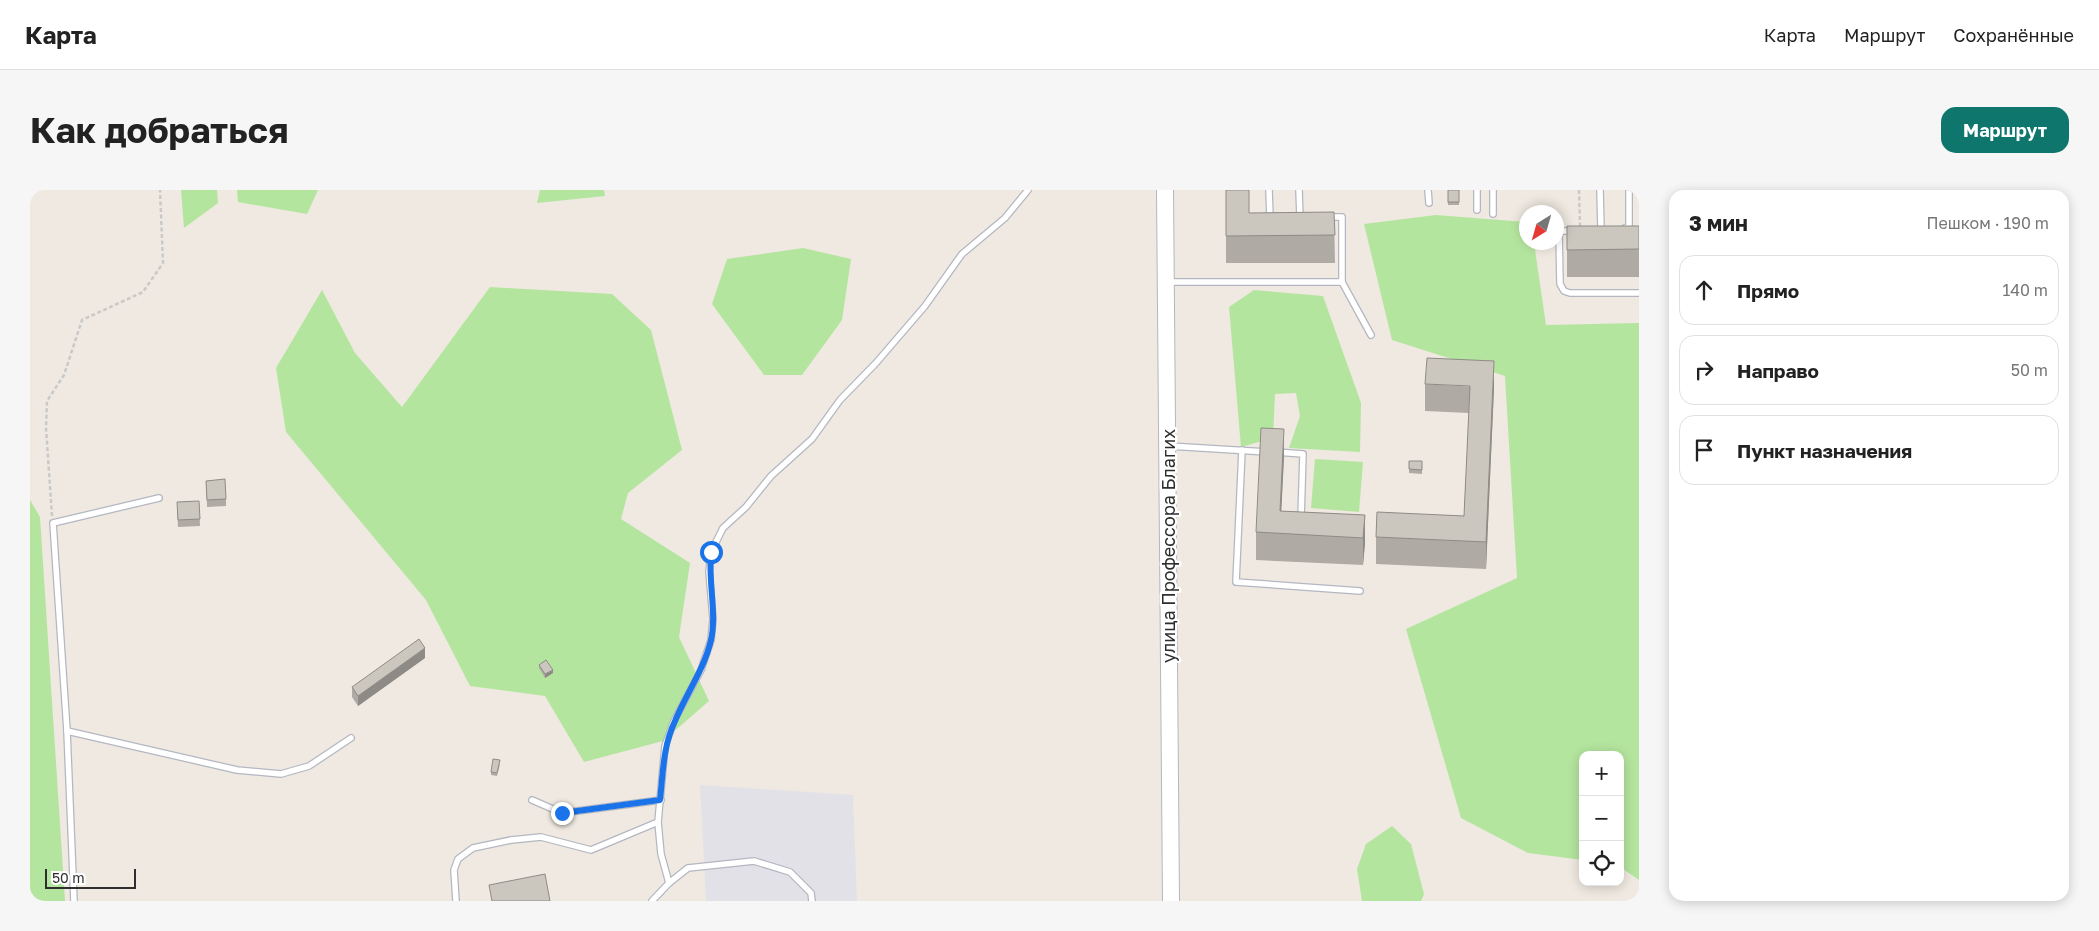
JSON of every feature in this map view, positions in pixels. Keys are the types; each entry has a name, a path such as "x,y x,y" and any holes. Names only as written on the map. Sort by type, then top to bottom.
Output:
{"main road":[{"name":"улица Профессора Благих","path":"1165,190 1171,901"}],"lane":[{"path":"669,883 661,854 658,822 665,746 674,721 701,670 711,640 713,619 711,552 723,528 746,507 771,476 812,439 840,400 925,306 962,254 1005,218 1028,190"},
{"path":"1269,190 1270,217 1277,217"},
{"path":"1299,190 1300,217"},
{"path":"1428,190 1428,203"},
{"path":"1477,190 1477,210"},
{"path":"1493,190 1493,214"},
{"path":"1600,190 1601,229"},
{"path":"1620,228 1629,228 1629,190"},
{"path":"1292,217 1308,217"},
{"path":"1316,217 1342,217 1342,282 1371,335"},
{"path":"1594,230 1610,229"},
{"path":"1580,230 1559,231 1560,284 1564,291 1570,293 1639,293"},
{"path":"1166,282 1342,282"},
{"path":"1167,446 1303,454 1300,523 1310,523"},
{"path":"1242,450 1236,582 1360,591"},
{"path":"74,901 67,730 52,523 159,498"},
{"path":"67,730 237,770 281,774 309,766 332,753 351,738"},
{"path":"532,800 562,813 660,800"},
{"path":"456,901 454,870 458,859 473,848 511,840 541,837 591,850 658,822"},
{"path":"652,901 669,883 688,868 754,862 790,872 811,893 812,901"}],"path":[{"path":"52,523 46,428 47,401 64,375 82,320 143,292 163,263 160,190"},
{"path":"1579,190 1580,230"}],"shaded area":[{"path":"700,785 853,795 857,901 706,901"}],"green space":[{"path":"181,190 217,190 218,203 184,228"},
{"path":"237,190 318,190 307,214 238,202"},
{"path":"540,190 604,190 605,196 537,203"},
{"path":"1436,215 1519,221 1519,250 1535,250 1546,325 1639,323 1639,880 1624,870 1624,751 1579,751 1579,859 1528,853 1461,818 1406,629 1517,578 1505,376 1392,340 1364,224"},
{"path":"803,248 851,259 842,320 802,375 764,375 712,304 727,259"},
{"path":"490,287 612,294 651,330 682,450 628,493 621,519 690,563 679,637 709,701 663,741 584,762 545,696 470,686 426,600 286,432 276,368 322,290 355,353 402,407"},
{"path":"1254,290 1323,296 1361,403 1360,452 1289,448 1300,416 1296,393 1275,394 1273,438 1241,447 1229,307"},
{"path":"1315,459 1363,462 1359,512 1311,508"},
{"path":"30,500 40,517 65,901 30,901"},
{"path":"1392,826 1411,844 1424,894 1421,901 1362,901 1357,869 1366,844"}],"building":[{"path":"1226,190 1249,190 1249,213 1334,212 1335,235 1226,236"},
{"path":"1448,190 1459,190 1459,202 1448,202"},
{"path":"1567,226 1639,226 1639,249 1567,250"},
{"path":"1427,358 1494,361 1486,542 1376,537 1377,512 1464,516 1470,386 1425,384"},
{"path":"1261,428 1284,429 1280,511 1365,515 1363,538 1256,532"},
{"path":"1409,461 1422,461 1422,470 1409,469"},
{"path":"225,479 226,499 207,500 206,481"},
{"path":"199,501 200,519 178,520 177,502"},
{"path":"419,639 425,648 358,696 352,687"},
{"path":"546,660 553,670 545,674 539,665"},
{"path":"493,759 500,760 497,773 491,772"},
{"path":"545,874 550,901 492,901 489,885"}],"route":[{"path":"562,813 660,800 665,746 674,721 701,670 711,640 713,619 709,572 711,552"}]}
